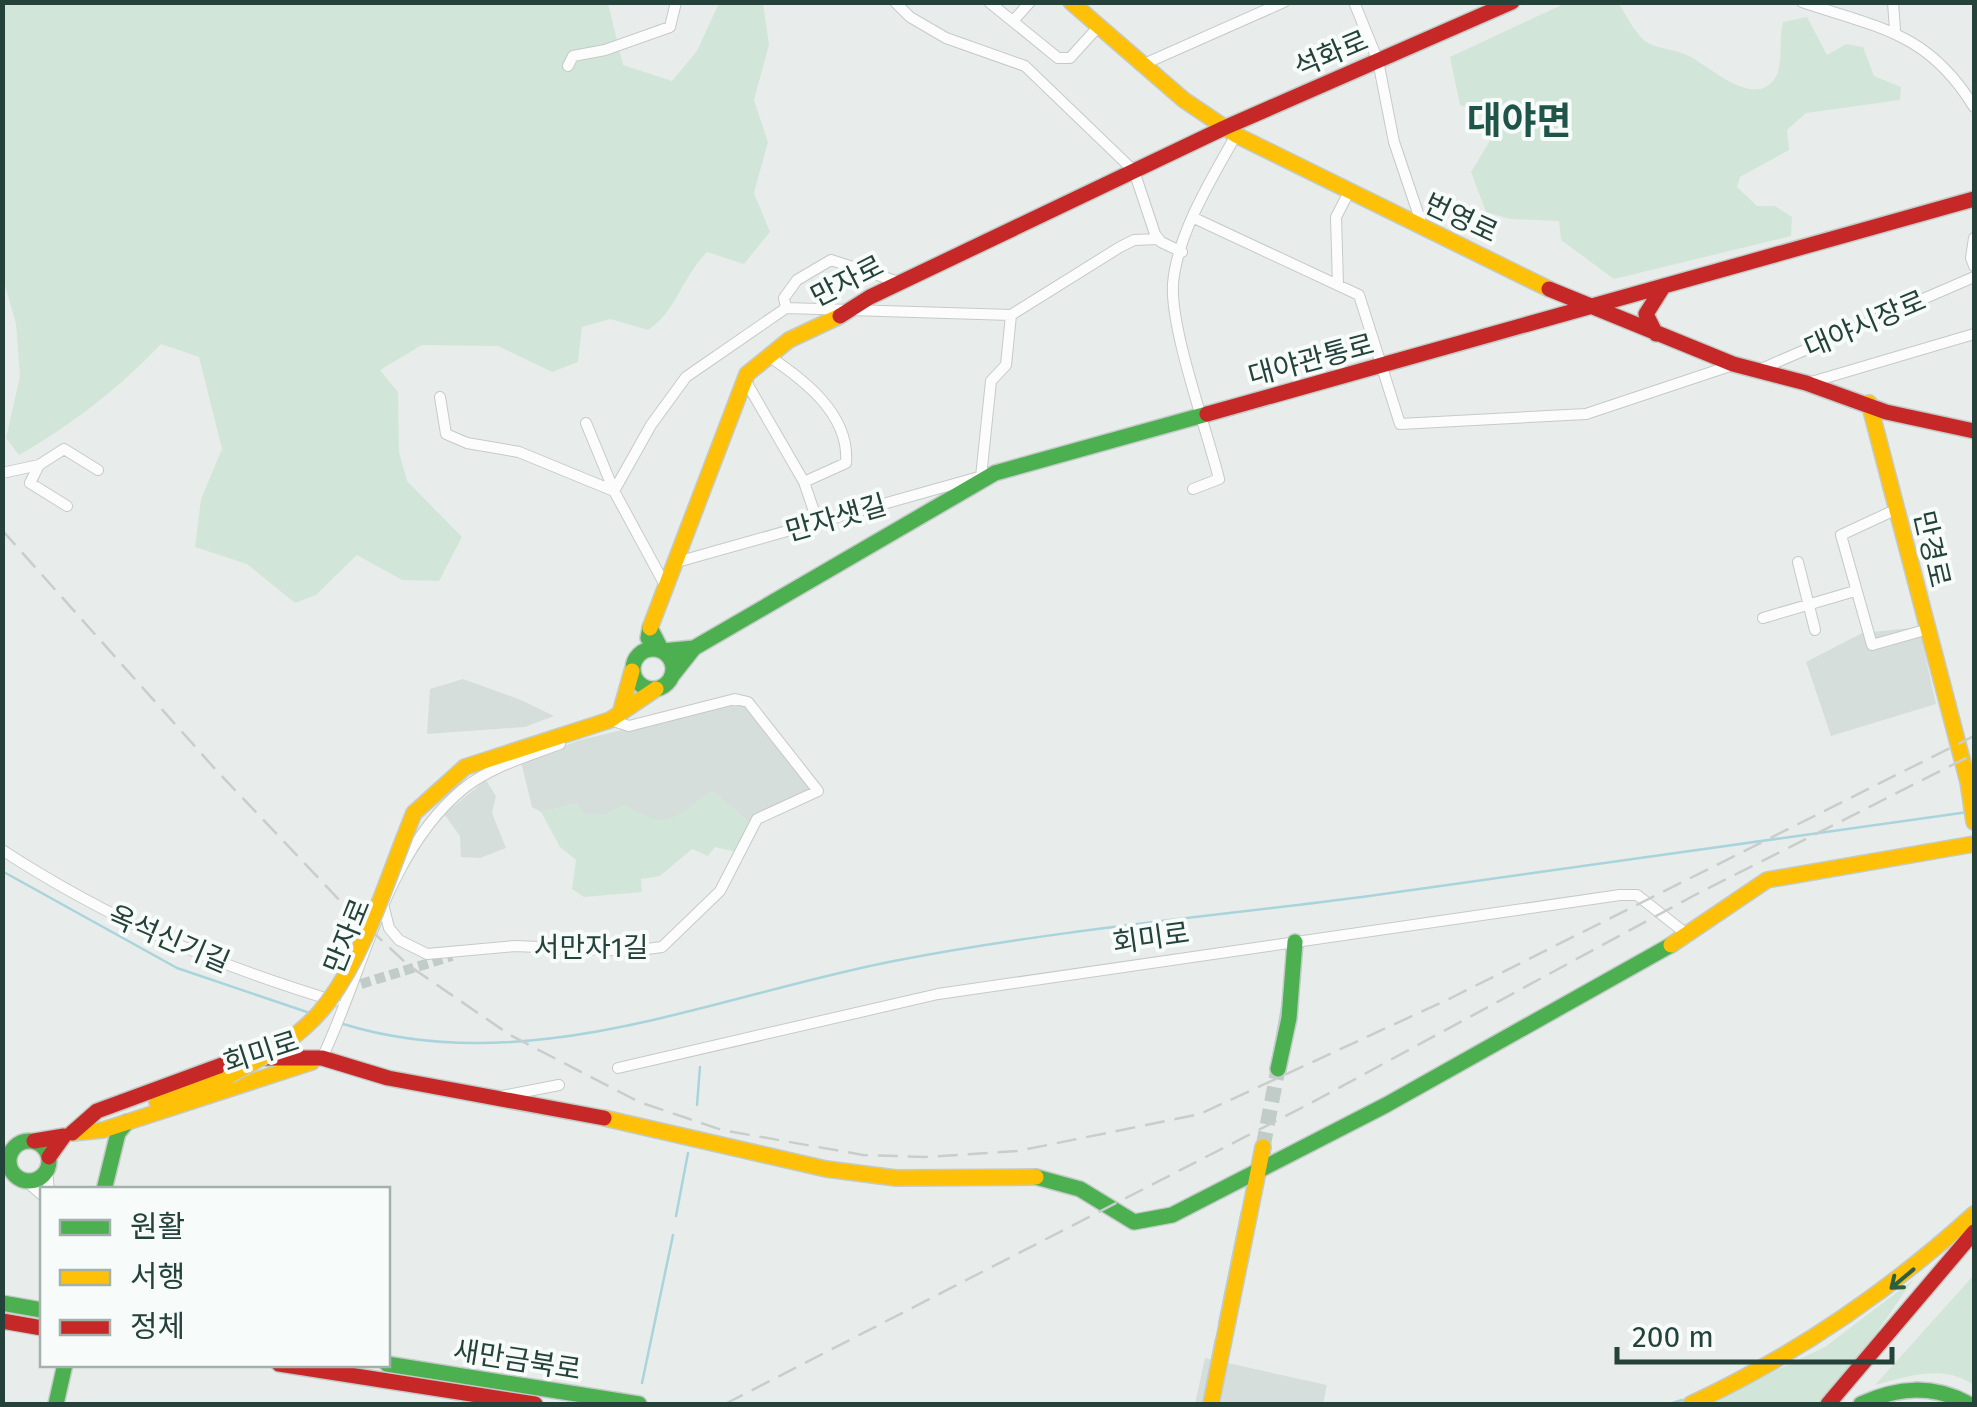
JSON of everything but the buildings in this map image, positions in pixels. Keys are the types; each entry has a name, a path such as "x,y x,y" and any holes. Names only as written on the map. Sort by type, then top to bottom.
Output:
{"main road":[{"name":"번영로","path":"1079,4 1144,64 1230,131 1588,308 1755,371 1869,404 1974,427"},
{"name":"석화로","path":"1230,131 1504,4"},
{"name":"만자로","path":"642,652 744,379 766,355 900,282 1134,171 1230,131"},
{"name":"대야관통로","path":"694,648 988,475 1974,199"},
{"path":"1656,334 1646,314 1662,287"},
{"name":"만경로","path":"1869,404 1974,822"},
{"path":"650,628 672,664 671,677"},
{"path":"615,715 642,652 694,648"},
{"path":"632,670 642,687 656,689 694,648"},
{"name":"만자로","path":"68,1135 230,1075 279,1049 328,1004 351,964 414,813 465,767 580,730 615,715 656,689"},
{"path":"322,1058 388,1078 594,1116 826,1169 896,1178 1046,1177 1080,1189 1134,1222 1172,1215 1637,968 1684,932 1767,880 1974,844"},
{"path":"1278,1069 1289,1018 1295,942"},
{"name":"회미로","path":"68,1135 97,1111 241,1058 322,1058"},
{"name":"회미로","path":"68,1135 128,1122 322,1058"},
{"path":"105,1187 118,1133 128,1122"},
{"path":"68,1135 37,1179 14,1175 10,1157 16,1148 68,1135"},
{"path":"16,1148 42,1145 48,1164"},
{"path":"1211,1404 1263,1147"},
{"path":"1692,1404 1817,1339 1870,1305 1974,1214"},
{"path":"1828,1404 1974,1232"},
{"path":"1840,1404 1974,1250"},
{"path":"2,1304 40,1310"},
{"path":"2,1321 40,1328"},
{"name":"새만금북로","path":"390,1364 639,1404"},
{"path":"56,1404 64,1367"},
{"name":"새만금북로","path":"298,1367 536,1404"},
{"path":"1862,1404 1880,1395 1925,1388 1969,1404"}],"street":[{"path":"568,66 574,56 670,27 676,2"},
{"path":"895,2 910,17 946,38 1024,66 1134,171 1159,239 1182,252"},
{"path":"988,2 1058,58 1070,58 1099,26"},
{"path":"1014,20 1030,2"},
{"path":"1144,64 1284,2"},
{"path":"1354,2 1378,60 1402,171 1422,226"},
{"path":"1802,2 1895,30 1955,75 1974,107"},
{"path":"1893,2 1895,30"},
{"path":"1193,489 1219,479 1175,316 1173,282 1230,131"},
{"path":"1338,285 1336,216 1348,192"},
{"path":"1194,218 1360,295 1395,416 1410,426 1586,414 1733,364"},
{"path":"1974,238 1974,266"},
{"path":"614,491 651,425 686,377 786,308 1011,315 1120,247 1159,239"},
{"path":"786,308 784,298 797,280 831,260 900,282"},
{"name":"대야시장로","path":"1755,371 1974,277"},
{"path":"988,475 991,380 1006,366 1011,315"},
{"path":"1806,383 1974,334"},
{"path":"766,355 819,395 847,452 846,464 804,482"},
{"path":"744,379 804,482 818,523"},
{"path":"440,397 446,434 467,444 520,452 614,491"},
{"path":"586,423 614,491 666,586"},
{"path":"2,473 39,466 64,449 98,470"},
{"path":"39,466 30,483 66,506"},
{"name":"만자샛길","path":"677,562 988,475"},
{"path":"1896,509 1841,535 1854,591 1872,645 1925,630"},
{"path":"1798,562 1815,630"},
{"path":"1763,618 1854,591"},
{"name":"서만자1길","path":"384,908 389,928 427,954 515,946 662,948 720,891 757,819 818,791 748,702 735,699 629,726 615,715"},
{"name":"만자로","path":"322,1058 356,987 384,908 425,828 464,788 580,730"},
{"name":"옥석신기길","path":"2,850 83,902 172,943 344,1010"},
{"name":"회미로","path":"618,1068 938,994 1620,895 1637,895 1684,932"},
{"name":"서만자1길","path":"452,956 472,951"},
{"path":"486,1099 559,1084"},
{"path":"48,1164 49,1187"},
{"path":"14,1175 40,1194"}],"shaded area":[{"path":"1919,627 1936,704 1831,736 1806,662 1862,633"},
{"path":"463,679 554,716 525,727 427,734 430,689"},
{"path":"732,704 745,705 818,791 751,824 712,791 673,820 653,822 624,805 607,814 584,814 577,804 541,812 532,807 521,762 580,740"},
{"path":"486,780 496,796 492,813 506,848 480,858 461,857 460,836 444,814"},
{"path":"1205,1358 1327,1385 1323,1404 1195,1404"}],"green space":[{"path":"3,3 608,3 623,65 672,81 697,51 719,3 763,3 769,45 754,100 768,142 754,193 770,232 744,264 707,252 665,315 648,330 610,319 582,327 578,362 552,372 498,346 422,345 380,370 398,392 399,452 407,481 462,537 439,581 402,580 357,555 316,595 295,603 247,564 195,547 201,499 222,449 199,357 161,344 111,391 39,443 19,455 6,438 20,376 16,324 3,279"},
{"path":"1566,3 1618,3 1645,41 1689,56 1729,81 1752,89 1763,88 1776,76 1783,22 1807,17 1827,55 1846,44 1863,47 1874,76 1901,87 1900,100 1806,113 1787,130 1789,150 1740,177 1737,187 1757,206 1775,206 1792,217 1791,236 1614,279 1561,240 1559,221 1510,219 1486,212 1471,172 1494,134 1480,113 1460,105 1450,57"},
{"path":"712,791 751,824 735,852 715,847 708,856 692,849 660,876 641,879 642,892 584,897 572,889 576,860 560,847 541,812 577,804 584,814 607,814 624,805 662,819 679,815"},
{"path":"1974,1275 1974,1385 1938,1373 1875,1385"},
{"path":"1913,1280 1827,1404 1705,1404 1825,1347"}],"waterway":[{"path":"343,1024 413,1039 482,1043 551,1038 620,1027 826,976 952,950 1968,812"},
{"path":"2,871 177,968 307,1012"},
{"path":"1273,1058 1283,1002"},
{"path":"697,1105 700,1067"},
{"path":"676,1216 688,1153"},
{"path":"1219,1324 1242,1211"},
{"path":"642,1383 673,1235"},
{"path":"1203,1404 1216,1339"},
{"path":"1669,1404 1682,1400"}],"tunnel":[{"path":"361,984 452,956"},
{"path":"1263,1147 1278,1069"}],"railway":[{"path":"2,530 216,770 344,905 408,965 510,1035 639,1102 722,1130 863,1155 925,1157 1018,1151 1200,1114 1451,998 1974,736"},
{"path":"725,1404 1309,1104 1693,896 1974,754"}],"traffic: fast":[{"path":"694,648 995,473 1207,414"},
{"path":"648,638 650,628 662,651 694,648 671,677"},
{"path":"653,649 667,655 673,669 667,683 653,689 639,683 633,669 639,655 653,649"},
{"path":"1278,1069 1289,1018 1295,942"},
{"path":"1036,1177 1080,1189 1134,1222 1172,1215 1386,1105 1671,945"},
{"path":"105,1187 118,1133 127,1122"},
{"path":"29,1141 43,1147 49,1161 43,1175 29,1181 15,1175 9,1161 15,1147 29,1141"},
{"path":"2,1303 40,1310"},
{"path":"390,1364 639,1404"},
{"path":"56,1404 64,1367"},
{"path":"1861,1404 1915,1390 1942,1393 1969,1404"}],"traffic: slow":[{"path":"1071,2 1184,100 1236,135 1549,289"},
{"path":"650,628 747,374 789,340 840,316"},
{"path":"1869,403 1968,782 1974,822"},
{"path":"621,710 632,671"},
{"path":"414,813 465,767 610,720 656,689"},
{"path":"230,1075 295,1035 328,1002 366,935 414,813"},
{"path":"1671,945 1767,880 1974,844"},
{"path":"72,1133 103,1130 312,1062"},
{"path":"157,1102 230,1075"},
{"path":"604,1118 826,1169 896,1178 1036,1177"},
{"path":"1211,1404 1263,1147"},
{"path":"1691,1404 1767,1365 1840,1320 1974,1214"}],"traffic: jam":[{"path":"840,316 870,297 1224,128 1512,2"},
{"path":"1207,414 1974,199"},
{"path":"1656,334 1646,314 1663,287"},
{"path":"1549,289 1733,364 1806,383 1886,412 1974,431"},
{"path":"72,1133 97,1111 241,1058 322,1058 388,1078 604,1118"},
{"path":"34,1141 64,1136 49,1157"},
{"path":"1828,1404 1974,1232"},
{"path":"2,1321 40,1328"},
{"path":"298,1367 535,1404"}],"district":[{"name":"대야면","path":"1519,121"}]}
